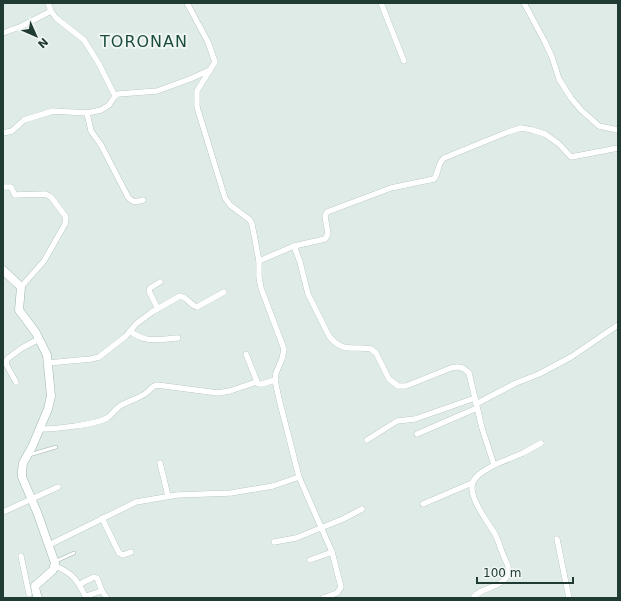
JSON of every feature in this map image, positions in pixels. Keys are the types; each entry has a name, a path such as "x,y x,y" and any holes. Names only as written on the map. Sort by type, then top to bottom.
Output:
{"street":[{"path":"48,3 56,18 84,40 99,64 115,96"},
{"path":"187,3 214,56 215,62 197,91 197,107 225,198 230,205 250,220 252,224 259,261 259,278 261,288 284,349 275,380 279,399 300,477 332,552 341,587 337,593 323,598"},
{"path":"381,3 404,61"},
{"path":"524,3 544,40 559,79 571,98 581,110 599,126 618,130"},
{"path":"3,33 22,26 51,11"},
{"path":"3,133 12,131 24,120 52,111 87,113 101,110 109,105 118,94 157,91 212,69"},
{"path":"87,113 91,131 101,146 128,197 131,201 135,202 143,200"},
{"path":"259,261 294,246 327,237 328,234 325,216 327,212 391,188 434,179 438,165 444,158 516,129 532,130 545,134 559,144 571,157 618,148"},
{"path":"3,187 11,187 15,195 45,194 51,197 66,217 65,224 44,261 21,287 20,310 39,339 47,355 51,401 32,447 23,463 22,471 24,484 37,512 55,564 53,570 24,598"},
{"path":"294,246 300,262 308,294 328,336 333,342 344,348 371,349 376,354 389,379 398,386 406,386 457,366 463,368 469,373 494,465"},
{"path":"3,270 21,287"},
{"path":"158,309 149,291 150,288 160,282"},
{"path":"48,363 80,361 99,357 126,336 136,324 180,296 184,297 192,305 197,307 224,292"},
{"path":"417,434 516,383 539,374 571,357 618,325"},
{"path":"130,331 144,340 178,338"},
{"path":"16,382 6,364 7,359 22,348 39,339"},
{"path":"246,354 256,382"},
{"path":"40,429 54,429 103,420 111,415 119,406 142,396 153,386 157,385 218,393 230,391 256,382 258,384 262,384 275,380"},
{"path":"367,440 397,421 415,419 476,403"},
{"path":"423,504 472,483 478,475 494,465 523,453 541,443"},
{"path":"160,463 168,496"},
{"path":"49,545 136,502 168,496 231,493 273,486 300,477"},
{"path":"472,483 474,498 495,535 508,566 508,573 505,580 500,584 480,592 473,598"},
{"path":"3,512 58,487"},
{"path":"274,542 296,538 343,519 362,509"},
{"path":"102,518 119,553 123,555 131,552"},
{"path":"557,539 569,598"},
{"path":"310,560 332,552"},
{"path":"21,556 32,591 38,598"},
{"path":"55,564 72,575 80,584 86,597 102,591"},
{"path":"80,584 96,577 99,580 102,591 107,598"}],"lane":[{"path":"27,456 56,447"},
{"path":"55,564 74,553"}],"district":[{"name":"TORONAN","path":"144,41"}]}
